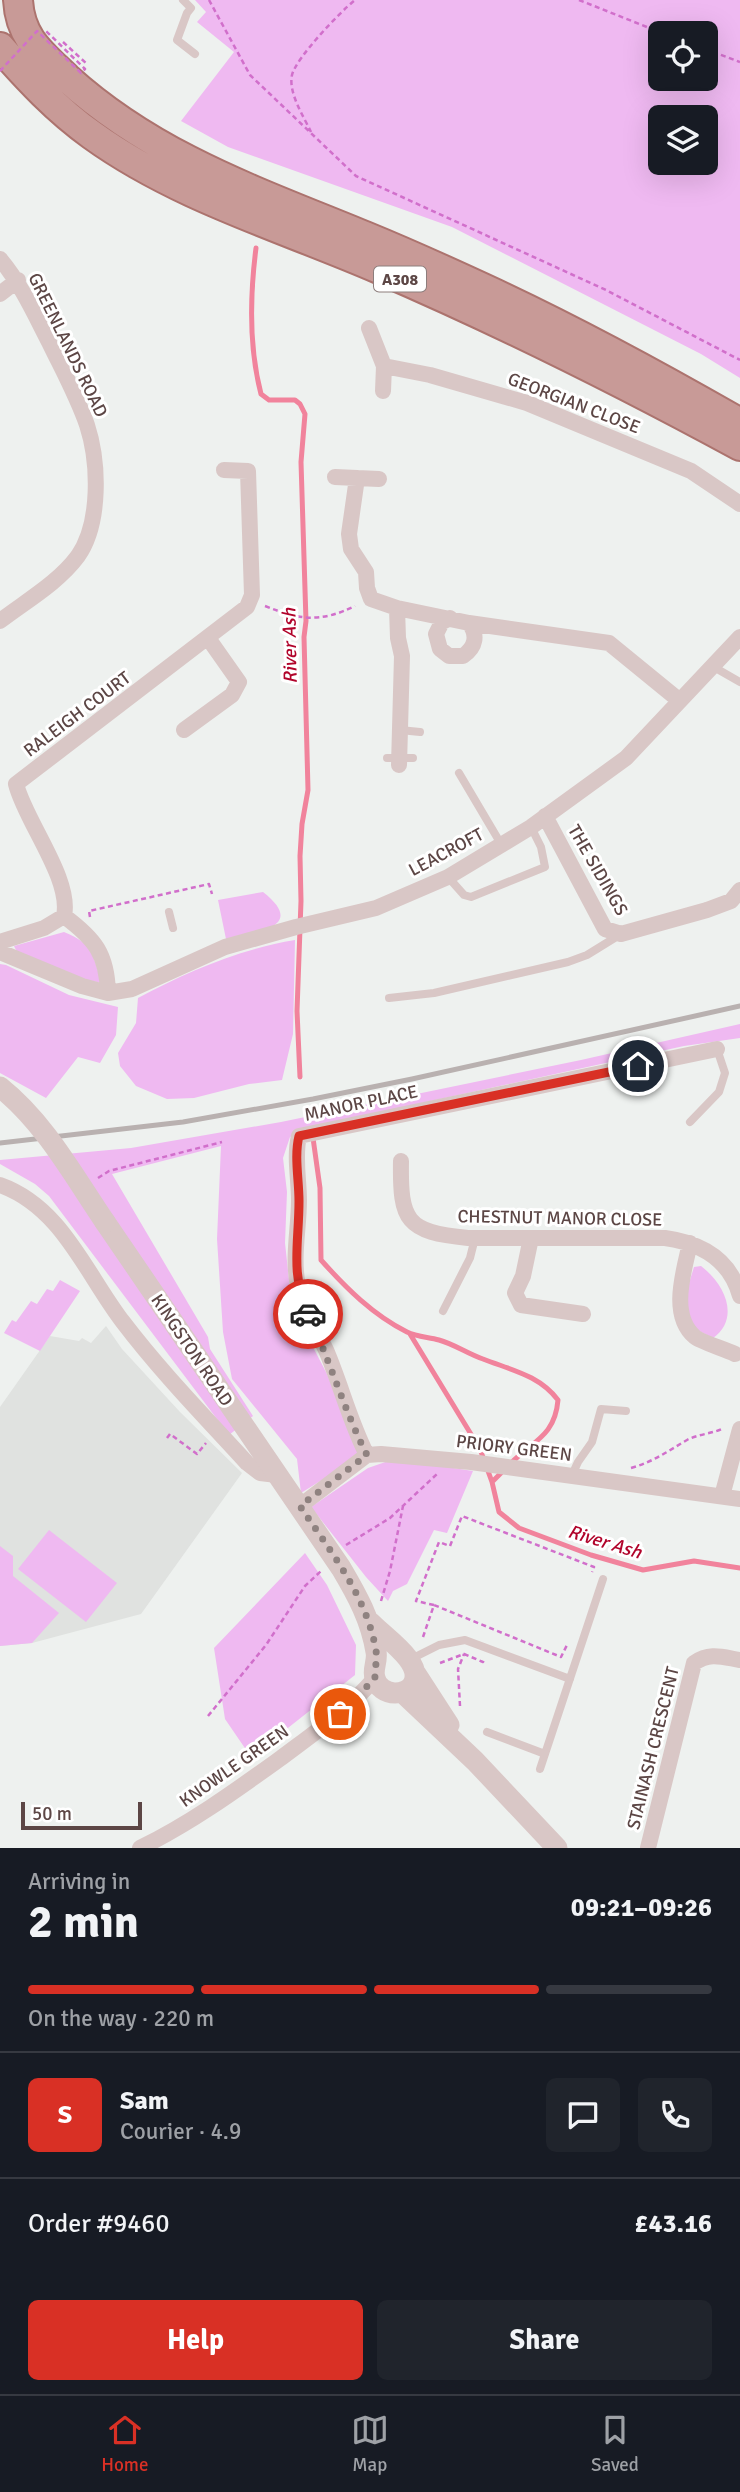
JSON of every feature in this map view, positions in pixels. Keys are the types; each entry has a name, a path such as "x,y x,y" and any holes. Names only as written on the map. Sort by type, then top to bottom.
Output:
{"highway":[{"name":"A308","path":"18,0 23,29 44,56 90,99 165,149 237,184 365,236 499,296 607,350 740,423"},
{"name":"A308","path":"0,47 62,111 92,135 140,165 205,198 379,269 574,358 740,446"}],"street":[{"name":"GREENLANDS ROAD","path":"0,259 18,281 78,401 93,451 95,505 92,523 79,554 62,574 0,621"},
{"path":"0,294 18,281"},
{"path":"369,328 384,366 383,391"},
{"name":"GEORGIAN CLOSE","path":"384,366 430,374 527,403 691,471 740,504"},
{"path":"224,470 248,471 250,601"},
{"path":"335,477 379,479"},
{"path":"357,478 349,534 351,550 366,572 371,599 397,608 469,623 609,643 680,701"},
{"name":"RALEIGH COURT","path":"64,916 67,904 45,845 19,796 16,784 208,638 247,607 250,601"},
{"path":"397,608 398,638 402,656 400,760"},
{"path":"450,618 442,622 436,634 440,649 449,656 463,656 473,646 475,633 469,623"},
{"name":"LEACROFT","path":"108,993 132,989 181,962 225,947 376,908 448,877 531,827 626,758 740,637"},
{"path":"184,730 232,695 239,682 208,638"},
{"name":"THE SIDINGS","path":"545,816 605,929 621,934 708,910 731,901 740,890"},
{"path":"0,942 44,928 64,916 101,947 108,971 108,993 82,986 0,952"},
{"name":"MANOR PLACE","path":"367,1455 298,1286 295,1257 299,1205 296,1146 299,1136 717,1049"},
{"name":"KINGSTON ROAD","path":"0,1087 20,1103 52,1142 277,1475 409,1662 436,1708 475,1760 551,1846"},
{"name":"CHESTNUT MANOR CLOSE","path":"401,1161 401,1194 408,1217 422,1229 438,1235 475,1238 665,1238 690,1243 708,1251 721,1261 740,1296"},
{"path":"0,1185 35,1203 50,1218 72,1244 122,1321 161,1369 260,1473 277,1475"},
{"path":"531,1238 523,1276 515,1293 521,1305 583,1314"},
{"path":"690,1243 680,1308 685,1326 696,1339 738,1354"},
{"path":"722,1496 735,1427"},
{"path":"300,1506 367,1455"},
{"name":"PRIORY GREEN","path":"367,1455 403,1455 471,1462 740,1499"},
{"name":"KINGSTON ROAD","path":"375,1613 385,1681 475,1760"},
{"path":"389,1655 409,1662 414,1683 409,1689 385,1681 389,1655"},
{"name":"STAINASH CRESCENT","path":"653,1847 694,1663 713,1655 740,1660"},
{"name":"KNOWLE GREEN","path":"140,1848 177,1830 221,1801 346,1708 370,1700 385,1681"}],"lane":[{"path":"183,0 191,8 177,40 195,54"},
{"path":"712,666 740,682"},
{"path":"400,730 420,732"},
{"path":"459,773 502,844"},
{"path":"448,877 464,895 471,897 545,867 541,847 531,827"},
{"path":"169,912 173,928"},
{"path":"389,998 434,993 568,962 587,955 621,934"},
{"path":"691,1122 719,1092 725,1073 717,1049"},
{"path":"443,1311 470,1258 475,1238"},
{"path":"572,1475 592,1442 601,1409 626,1411"},
{"path":"540,1769 603,1579"},
{"path":"409,1662 439,1645 465,1640 570,1679"},
{"path":"487,1732 545,1754"}],"path":[{"path":"209,0 250,75 356,176 606,290 740,360"},
{"path":"313,135 294,94 292,76 308,51 340,12 355,0"},
{"path":"579,0 648,27"},
{"path":"0,71 37,31 81,73 85,69 46,30"},
{"path":"718,54 740,62"},
{"path":"250,601 301,619 338,615 371,599"},
{"path":"101,947 89,911 209,884 212,894"},
{"path":"93,1181 109,1171 222,1142"},
{"path":"612,1480 617,1471 645,1464 689,1439 735,1427"},
{"path":"167,1438 170,1434 197,1454 217,1430"},
{"path":"344,1546 390,1518 452,1460"},
{"path":"375,1613 384,1594 403,1506"},
{"path":"570,1638 561,1657 434,1605 416,1601 439,1542 450,1546 461,1516 594,1567 590,1578"},
{"path":"208,1716 266,1645 305,1586 325,1567"},
{"path":"423,1637 434,1605"},
{"path":"440,1663 464,1654 458,1669 460,1708"}],"shaded area":[{"path":"195,0 740,0 740,378 701,354 452,227 228,147 181,121 234,52 197,22 206,12"},
{"path":"263,892 276,904 280,914 279,921 262,931 226,939 218,900"},
{"path":"64,932 87,946 102,983 75,978 18,954 14,946"},
{"path":"295,940 293,1034 282,1080 249,1084 194,1098 167,1099 136,1086 120,1066 118,1053 136,1023 138,998 214,963 254,949"},
{"path":"0,964 69,995 118,1007 116,1035 100,1063 78,1057 46,1098 0,1073"},
{"path":"740,1024 740,1038 684,1046 316,1126 290,1137 283,1158 287,1192 285,1243 292,1307 326,1372 362,1455 301,1493 297,1459 232,1379 223,1332 217,1239 221,1146 112,1174 208,1337 210,1349 253,1416 229,1435 49,1196 35,1184 0,1164 0,1160 131,1148 281,1122"},
{"path":"701,1266 723,1292 728,1312 721,1330 713,1338 689,1326 685,1296 694,1267"},
{"path":"60,1280 80,1291 40,1351 4,1333 12,1320 16,1322 31,1301 37,1304 47,1289 53,1291"},
{"path":"106,1326 122,1349 180,1412 242,1473 141,1614 32,1643 0,1646 0,1407 50,1336 79,1341 82,1338 91,1343"},
{"path":"394,1459 473,1471 447,1533 434,1530 407,1584 393,1591 388,1601 311,1507 368,1468"},
{"path":"49,1530 117,1583 86,1622 18,1569"},
{"path":"0,1546 13,1556 13,1576 59,1613 32,1643 0,1646"},
{"path":"305,1553 327,1585 356,1645 355,1675 251,1757 225,1719 214,1648"}],"waterway":[{"name":"River Ash","path":"256,248 252,321 254,358 261,394 269,400 295,400 305,414 301,462 308,790 300,856 297,1011 300,1077"},
{"name":"River Ash","path":"313,1138 320,1188 321,1260 330,1270 361,1300 395,1325 411,1334 445,1342 524,1374 542,1385 558,1400 548,1430 511,1463"},
{"name":"River Ash","path":"410,1334 480,1449 492,1482"},
{"name":"River Ash","path":"504,1470 492,1482 499,1512 519,1528 591,1555 643,1570 694,1561 740,1568"}],"railway":[{"path":"0,1143 183,1122 313,1099 740,1006"}],"way so far":[{"path":"308,1314 326,1351 358,1438 367,1455 300,1506 341,1567 363,1607 370,1622 376,1650 375,1678 340,1714"}],"route":[{"path":"308,1314 298,1286 295,1257 299,1205 296,1146 299,1136 638,1066"}]}
